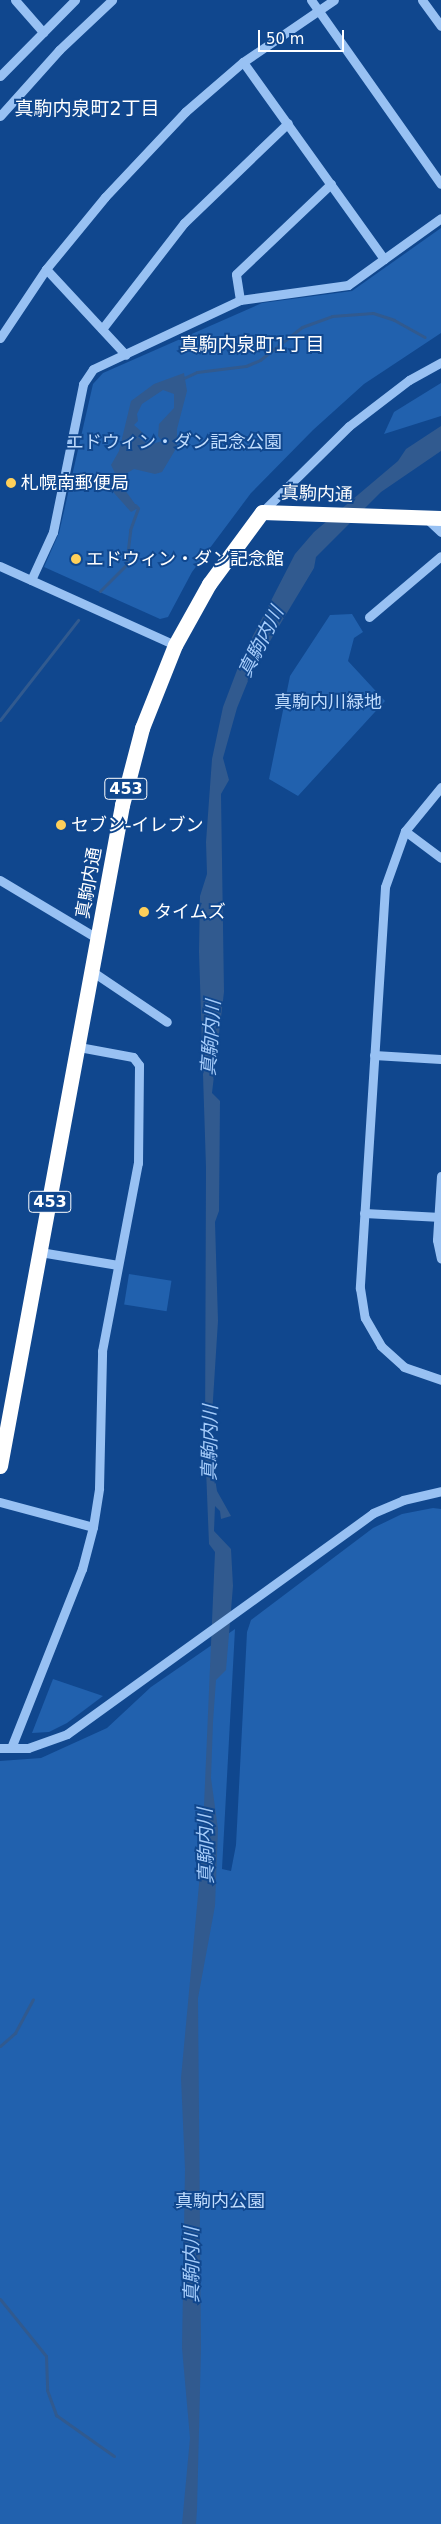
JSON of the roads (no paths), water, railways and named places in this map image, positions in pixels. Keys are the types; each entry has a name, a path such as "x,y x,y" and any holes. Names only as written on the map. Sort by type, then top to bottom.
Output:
{"highway":[{"name":"真駒内通","path":"0,1466 131,765 151,702 176,645 209,584 262,512 304,511 434,519"}],"street":[{"path":"15,0 43,32"},
{"path":"0,76 75,0"},
{"path":"0,116 59,50 112,0"},
{"path":"311,0 441,184"},
{"path":"0,338 46,269 141,158 185,112 243,62 334,0"},
{"path":"422,0 441,26"},
{"path":"243,62 384,258"},
{"path":"102,330 184,223 288,123"},
{"path":"240,300 236,274 331,184"},
{"path":"31,580 53,532 83,384 93,369 240,300 348,285 441,218"},
{"path":"46,269 126,355"},
{"path":"262,512 349,426 409,380 441,362"},
{"path":"434,519 441,532"},
{"path":"369,617 441,556"},
{"path":"0,566 176,645"},
{"path":"441,787 405,831 385,886 360,1288 370,1329 395,1360 413,1371 441,1380"},
{"path":"405,831 441,858"},
{"path":"1,882 98,939"},
{"path":"93,972 167,1022"},
{"path":"11,1748 82,1570 93,1527 99,1488 102,1351 138,1163 139,1064 134,1057 79,1047"},
{"path":"374,1055 441,1060"},
{"path":"441,1176 440,1217 437,1240 441,1259"},
{"path":"364,1213 440,1217"},
{"path":"40,1252 118,1265"},
{"path":"0,1748 40,1745 67,1734 373,1513 403,1500 441,1491"},
{"path":"0,1502 93,1527"}],"water":[{"path":"184,373 187,391 177,429 177,447 162,472 155,474 134,469 122,476 122,486 138,508 131,512 107,485 110,479 115,480 116,475 111,465 119,451 131,401 154,384","holes":["163,390 174,394 174,408 159,424 158,436 162,441 149,445 138,437 143,433 134,425 138,421 137,414 142,404"]},
{"name":"真駒内川","path":"441,426 441,451 381,492 316,557 314,568 252,671 237,708 223,758 229,780 221,794 224,992 212,1093 220,1101 219,1211 215,1222 218,1321 210,1447 217,1491 231,1516 221,1519 220,1511 215,1506 214,1531 231,1549 233,1586 226,1670 216,1680 213,1722 211,1778 218,1829 215,1906 198,1998 201,2349 197,2510 196,2524 182,2524 190,2438 182,2348 185,2169 181,2078 202,1852 215,1552 209,1544 205,1444 206,1167 199,952 200,896 207,874 206,842 212,759 223,707 242,657 295,554 314,532 398,461 406,449"}],"waterway":[{"path":"184,378 197,372 246,366 260,360 302,327 332,316 373,313 394,320 425,337"},
{"path":"100,591 126,565 130,530 138,508 135,505"},
{"path":"0,720 78,620"},
{"path":"0,2046 15,2033 33,1999"},
{"path":"0,2299 46,2356 47,2390 56,2415 114,2456"}],"place":[{"name":"札幌南郵便局","path":"11,483"},
{"name":"エドウィン・ダン記念館","path":"76,559"},
{"name":"セブン-イレブン","path":"61,825"},
{"name":"タイムズ","path":"144,912"}],"district":[{"name":"真駒内泉町2丁目","path":"87,109"},
{"name":"真駒内泉町1丁目","path":"252,345"}],"park label":[{"name":"エドウィン・ダン記念公園","path":"174,442"},
{"name":"真駒内川緑地","path":"328,702"},
{"name":"真駒内公園","path":"220,2201"}]}
